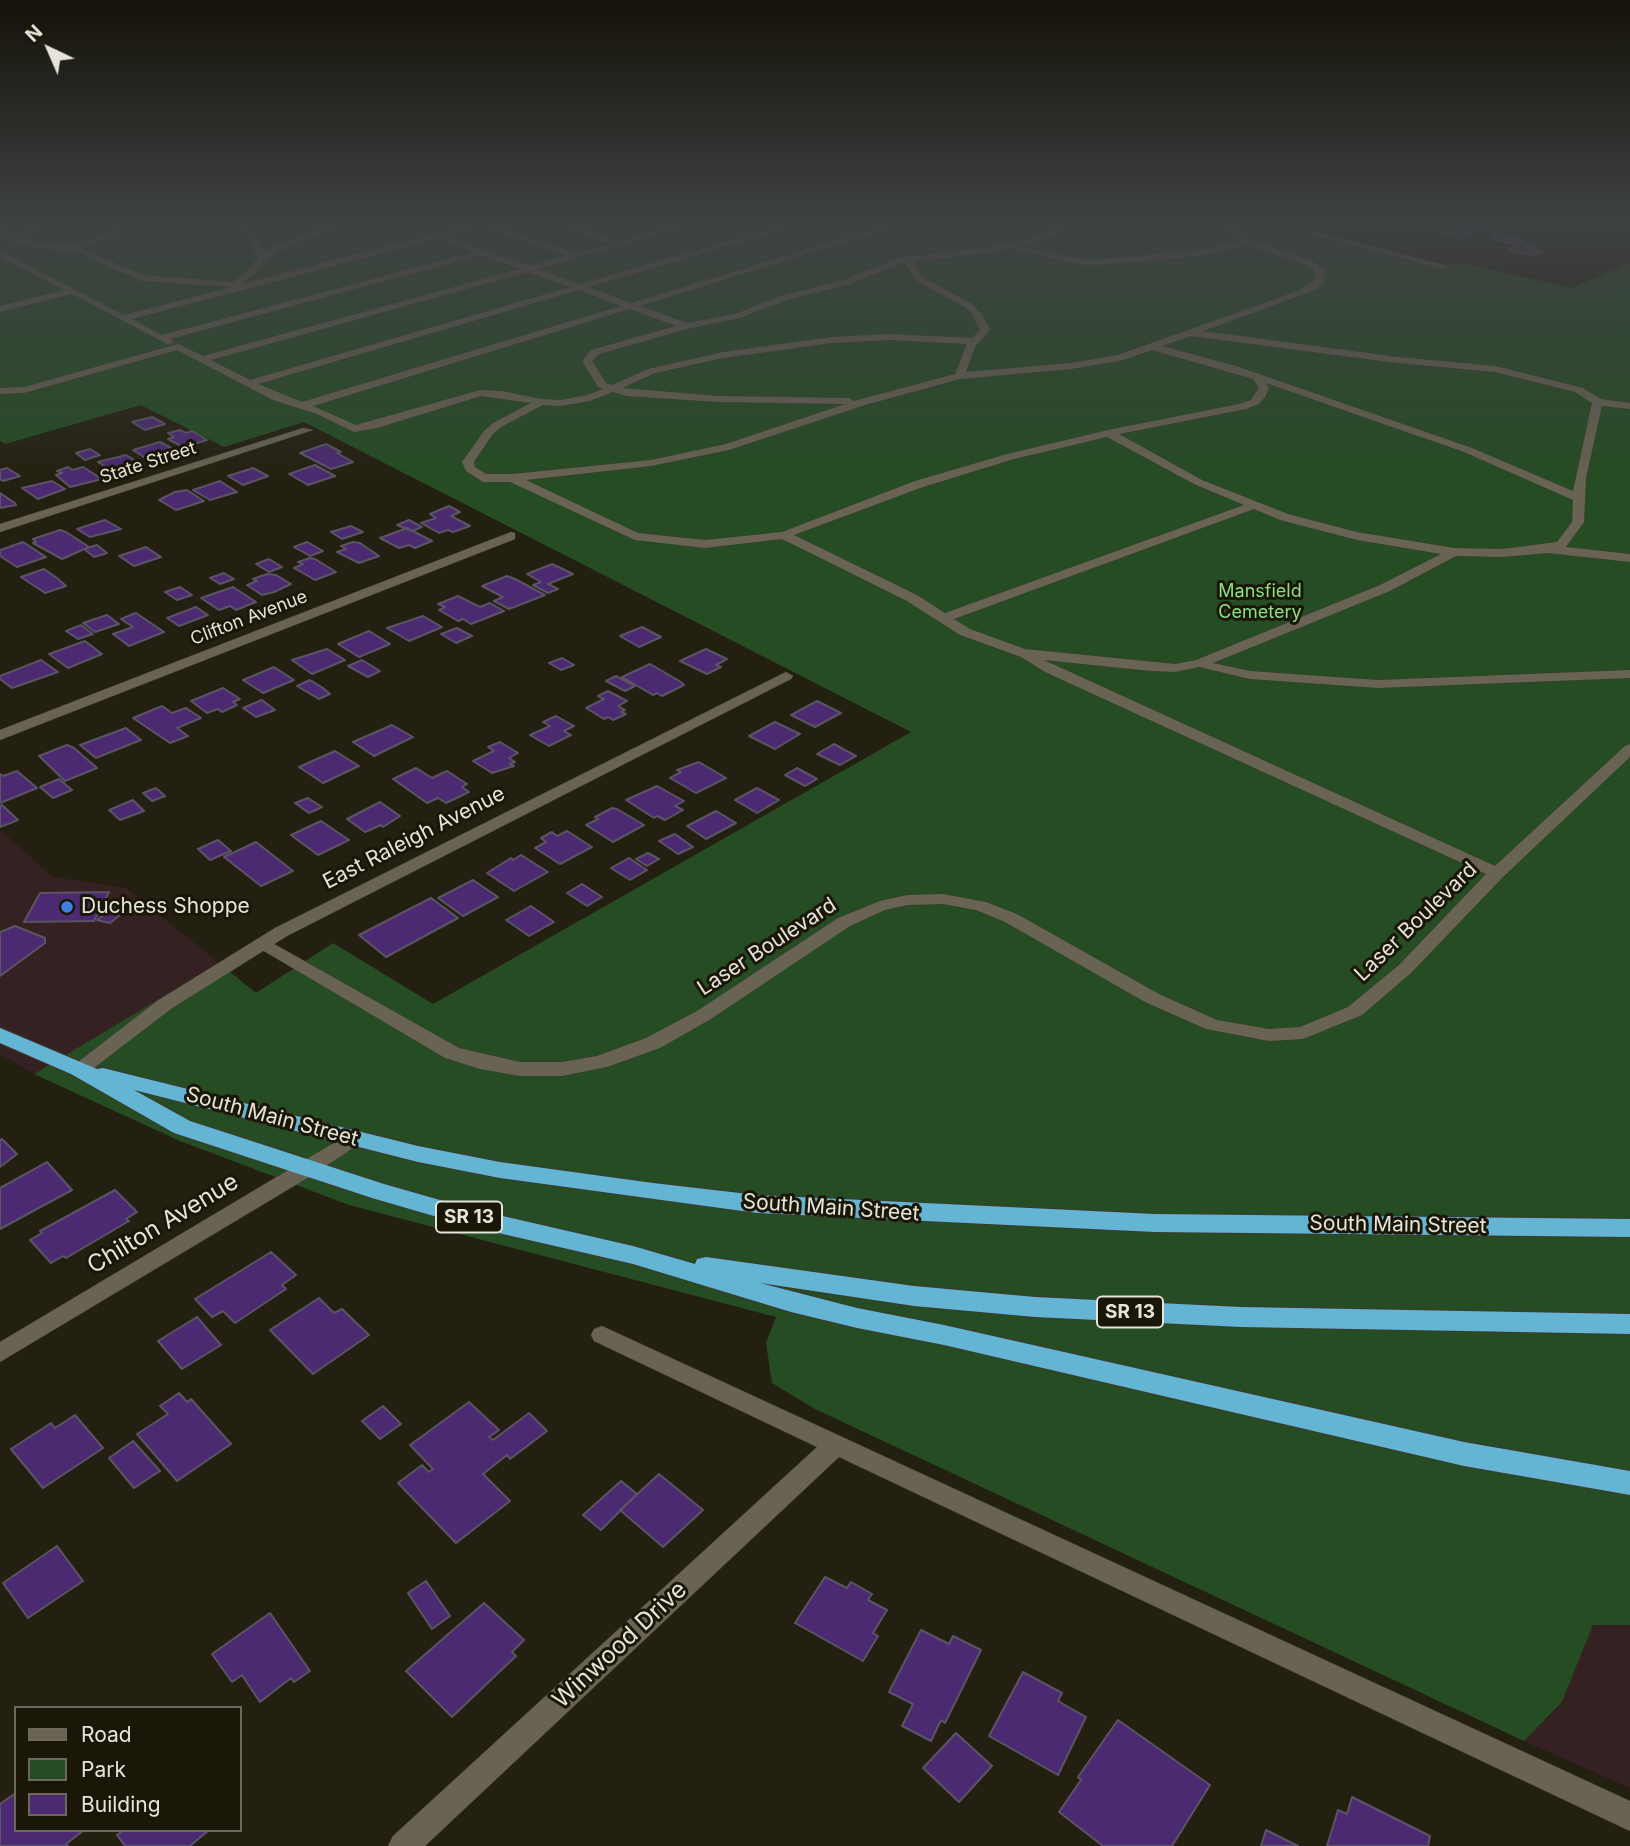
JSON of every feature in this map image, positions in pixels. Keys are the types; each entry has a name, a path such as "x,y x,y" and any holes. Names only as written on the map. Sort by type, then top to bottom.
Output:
{"highway":[{"name":"South Main Street","path":"0,1035 79,1069 183,1126 307,1169 468,1217 633,1255"},
{"name":"South Main Street","path":"79,1069 352,1139 500,1170 653,1192 771,1205 1155,1223 1630,1228"},
{"name":"SR 13","path":"633,1255 829,1285 1035,1307 1241,1317 1630,1324"},
{"path":"633,1255 791,1302 857,1318 1073,1364 1438,1449 1630,1483"}],"street":[{"path":"110,311 248,383 321,412 354,429 362,429 480,393 502,394 541,402 576,401 590,398 652,371 723,355 789,345 866,337 973,341"},
{"path":"123,318 148,311"},
{"path":"160,338 260,311"},
{"path":"202,359 375,311"},
{"path":"248,383 498,311"},
{"path":"301,406 615,311"},
{"path":"646,311 687,326"},
{"path":"750,311 606,348 589,357 587,361 602,385 626,393 862,402"},
{"path":"958,376 973,341 985,330 974,311"},
{"path":"541,402 497,425 488,433 468,462 470,469 483,478 512,478 607,469 692,456 765,437 862,402 907,392 958,376 1097,362 1153,347 1246,311"},
{"path":"1193,333 1397,360 1495,369 1564,384 1598,402 1630,406"},
{"path":"0,391 24,390 178,347"},
{"path":"1153,347 1256,377 1502,463 1579,498"},
{"path":"512,478 635,536 705,544 783,535 958,471 1108,433 1242,407 1255,402 1261,396 1264,388 1256,377"},
{"path":"1108,433 1198,482 1252,506 1310,525 1357,536 1454,552 1502,553 1548,549 1562,545 1573,531 1578,523 1580,478 1598,402"},
{"name":"State Street","path":"0,528 307,430"},
{"path":"944,618 1252,506"},
{"path":"783,535 912,598 965,632 989,643 1023,653 1175,668 1200,663 1385,588 1454,552"},
{"name":"Clifton Avenue","path":"0,734 511,536"},
{"path":"1548,549 1630,558"},
{"path":"1023,653 1050,669 1497,873"},
{"path":"1200,663 1214,669 1250,675 1378,684 1630,674"},
{"name":"East Raleigh Avenue","path":"79,1069 164,1005 318,911 786,676"},
{"name":"Laser Boulevard","path":"261,944 452,1053 480,1062 520,1069 562,1069 600,1062 653,1043 704,1015 821,935 868,911 908,900 943,899 980,906 1011,918 1179,1012 1213,1025 1269,1035 1303,1032 1355,1011 1405,969 1497,873 1630,749"},
{"name":"Chilton Avenue","path":"0,1353 307,1169 352,1139"},
{"path":"601,1335 1630,1816"},
{"name":"Winwood Drive","path":"403,1846 837,1444"}],"shaded area":[{"path":"0,830 53,877 126,888 219,963 34,1074 0,1054"},
{"path":"1593,1625 1630,1625 1630,1788 1524,1741 1562,1702"}],"green space":[{"name":"Mansfield Cemetery","path":"0,311 1630,311 1630,1625 1593,1625 1562,1702 1524,1741 815,1409 772,1383 766,1343 776,1317 349,1205 180,1141 34,1074 219,963 256,993 333,943 433,1004 911,732 304,422 224,447 141,405 5,444 0,441"}],"building":[{"path":"152,417 165,424 145,430 132,422"},
{"path":"180,430 186,433 192,431 207,440 183,447 168,439 174,437 168,433"},
{"path":"160,442 175,450 147,459 133,450"},
{"path":"326,444 353,462 331,469 300,453"},
{"path":"90,449 100,455 85,460 76,453"},
{"path":"126,455 144,466 117,474 98,462"},
{"path":"315,465 335,476 308,485 289,474"},
{"path":"68,467 73,470 83,467 102,479 70,487 56,475 62,473 57,471"},
{"path":"7,468 20,476 3,481 0,479 0,470"},
{"path":"253,468 268,476 243,485 228,476"},
{"path":"52,481 65,489 38,499 22,488"},
{"path":"220,481 237,492 210,500 193,490"},
{"path":"187,490 204,501 176,510 159,500 175,492"},
{"path":"0,493 15,503 16,505 0,508"},
{"path":"449,506 460,512 451,516 470,526 453,532 448,530 439,533 421,523 436,518 430,514"},
{"path":"105,520 121,529 90,537 77,529"},
{"path":"409,520 422,527 412,531 397,525"},
{"path":"351,526 363,532 342,539 331,532"},
{"path":"407,528 432,541 415,548 409,545 399,548 380,538"},
{"path":"60,530 89,547 62,559 33,543 36,542 33,539"},
{"path":"23,542 46,557 17,567 0,556 0,550"},
{"path":"307,542 323,551 310,556 294,547"},
{"path":"360,543 379,556 359,563 337,552 346,549 341,546"},
{"path":"97,545 107,553 94,557 84,549"},
{"path":"146,547 161,557 134,566 119,556"},
{"path":"310,558 336,572 315,580 294,568 303,564 298,562"},
{"path":"269,559 282,567 269,572 256,564"},
{"path":"552,564 573,574 548,584 558,589 548,593 533,585 541,582 527,574"},
{"path":"44,569 66,586 45,593 21,577"},
{"path":"224,573 234,579 220,584 210,578"},
{"path":"267,574 276,575 291,584 262,595 247,585 257,581 253,579"},
{"path":"507,576 545,595 509,609 494,601 503,597 482,586"},
{"path":"180,587 192,595 177,600 165,592"},
{"path":"233,587 256,602 236,610 230,606 219,610 201,598"},
{"path":"458,596 480,607 490,603 504,611 471,624 463,619 458,621 439,610 445,607 438,604"},
{"path":"196,607 208,615 179,626 167,618"},
{"path":"136,613 164,632 129,646 113,634 133,627 121,619"},
{"path":"107,615 119,624 95,632 83,623"},
{"path":"423,616 442,627 409,641 387,628"},
{"path":"81,625 93,634 78,639 66,631"},
{"path":"642,627 661,637 639,647 620,636"},
{"path":"457,628 472,636 456,643 441,634"},
{"path":"369,631 390,644 359,657 338,644"},
{"path":"85,641 102,654 68,668 49,654"},
{"path":"327,649 345,660 312,674 292,660"},
{"path":"706,649 727,659 716,665 721,667 707,674 680,661"},
{"path":"562,658 574,665 561,670 549,663"},
{"path":"41,660 58,672 12,688 0,679 0,676"},
{"path":"362,660 380,671 368,677 348,666"},
{"path":"650,664 684,685 662,696 657,693 653,695 622,677"},
{"path":"274,667 294,680 263,693 243,680"},
{"path":"616,676 635,686 625,691 606,681"},
{"path":"310,680 330,694 319,699 297,686"},
{"path":"223,688 240,699 233,702 237,705 222,712 218,709 207,713 191,701"},
{"path":"608,691 627,701 618,706 625,710 621,712 626,714 613,720 608,717 604,719 586,708 604,699 598,696"},
{"path":"262,700 275,710 256,717 243,708"},
{"path":"817,701 841,713 815,727 791,715"},
{"path":"162,706 172,713 186,708 201,718 177,728 188,736 170,743 133,718"},
{"path":"556,716 574,726 564,731 571,735 549,746 530,735 550,726 543,722"},
{"path":"775,722 800,734 775,749 749,736"},
{"path":"392,725 413,737 374,756 353,742"},
{"path":"126,728 141,740 96,758 80,745"},
{"path":"500,742 518,753 509,758 515,762 510,764 514,766 492,773 473,761 494,751 488,747"},
{"path":"834,744 856,756 840,765 817,754"},
{"path":"67,745 97,768 65,781 39,756"},
{"path":"335,751 359,766 323,783 299,767"},
{"path":"699,762 726,778 696,793 670,778 681,772 677,770"},
{"path":"416,768 432,778 447,771 467,784 462,787 469,792 446,803 438,798 427,803 393,779"},
{"path":"797,768 817,779 805,786 785,775"},
{"path":"17,771 37,788 0,803 0,774 3,776"},
{"path":"59,779 72,790 53,798 40,787"},
{"path":"657,786 684,801 675,806 683,810 665,820 657,816 654,818 626,800"},
{"path":"156,788 165,796 152,801 143,793"},
{"path":"757,788 779,800 757,813 735,800"},
{"path":"308,798 322,807 309,813 295,803"},
{"path":"133,800 144,811 120,820 109,810"},
{"path":"380,802 400,816 383,827 381,825 365,832 347,819"},
{"path":"0,806 18,820 0,827"},
{"path":"612,808 644,825 613,842 586,825"},
{"path":"716,811 736,823 706,839 687,826"},
{"path":"321,821 349,840 318,855 291,835"},
{"path":"567,831 592,847 560,864 535,848 546,842 541,838 552,832 557,836"},
{"path":"675,834 693,847 678,854 659,841"},
{"path":"218,840 231,851 210,860 198,849"},
{"path":"256,842 293,871 261,886 224,857"},
{"path":"648,853 659,859 647,866 636,859"},
{"path":"521,855 548,872 514,891 487,873 511,858 513,860"},
{"path":"629,858 647,870 630,880 611,868"},
{"path":"473,880 498,897 463,916 438,898"},
{"path":"582,884 602,897 587,906 567,893"},
{"name":"Duchess Shoppe","path":"109,892 94,921 24,922 40,893"},
{"path":"431,898 458,918 386,957 359,935"},
{"path":"531,906 554,922 529,936 506,920"},
{"path":"114,907 126,910 110,923 97,920"},
{"path":"15,926 45,938 45,943 0,976 0,932"},
{"path":"0,1140 17,1154 0,1167"},
{"path":"47,1162 72,1190 0,1229 0,1188"},
{"path":"115,1190 137,1212 126,1219 129,1221 66,1258 63,1256 51,1263 30,1240 42,1233 40,1231"},
{"path":"271,1252 296,1275 282,1285 286,1289 235,1323 223,1311 212,1317 195,1299"},
{"path":"319,1298 334,1313 342,1309 369,1335 313,1374 270,1330"},
{"path":"197,1317 221,1345 182,1369 158,1341"},
{"path":"179,1393 187,1402 191,1399 231,1444 177,1481 137,1434 168,1414 160,1406"},
{"path":"469,1402 499,1430 489,1437 493,1440 529,1413 547,1431 510,1459 507,1455 483,1474 510,1501 456,1543 398,1483 422,1465 429,1472 433,1469 410,1445"},
{"path":"383,1406 401,1424 380,1439 362,1421"},
{"path":"75,1415 103,1448 43,1488 11,1449 51,1423 55,1428"},
{"path":"133,1441 160,1471 134,1488 109,1458"},
{"path":"659,1474 703,1510 663,1547 620,1510"},
{"path":"621,1481 637,1494 601,1530 583,1515"},
{"path":"57,1546 83,1581 28,1618 3,1583"},
{"path":"825,1577 847,1588 851,1582 872,1594 868,1600 887,1610 873,1633 878,1636 863,1661 795,1623"},
{"path":"426,1581 450,1616 432,1629 408,1593"},
{"path":"484,1603 524,1640 512,1652 516,1656 452,1717 406,1671"},
{"path":"270,1613 310,1671 294,1682 291,1678 260,1702 242,1675 232,1682 212,1654"},
{"path":"921,1630 949,1644 953,1636 981,1650 945,1723 941,1720 931,1741 902,1726 913,1704 889,1692"},
{"path":"1023,1672 1062,1693 1058,1701 1086,1717 1058,1775 989,1736"},
{"path":"1118,1720 1210,1785 1172,1846 1103,1846 1059,1812 1081,1780 1078,1777"},
{"path":"956,1733 992,1766 959,1802 923,1768"},
{"path":"14,1794 14,1832 81,1832 66,1844 68,1846 0,1846 0,1804"},
{"path":"1352,1797 1430,1836 1428,1846 1327,1846 1338,1810 1347,1814"},
{"path":"1266,1830 1298,1846 1261,1846"},
{"path":"121,1832 207,1832 190,1846 125,1846 117,1835"}],"place":[{"name":"Duchess Shoppe","path":"67,907"}]}
